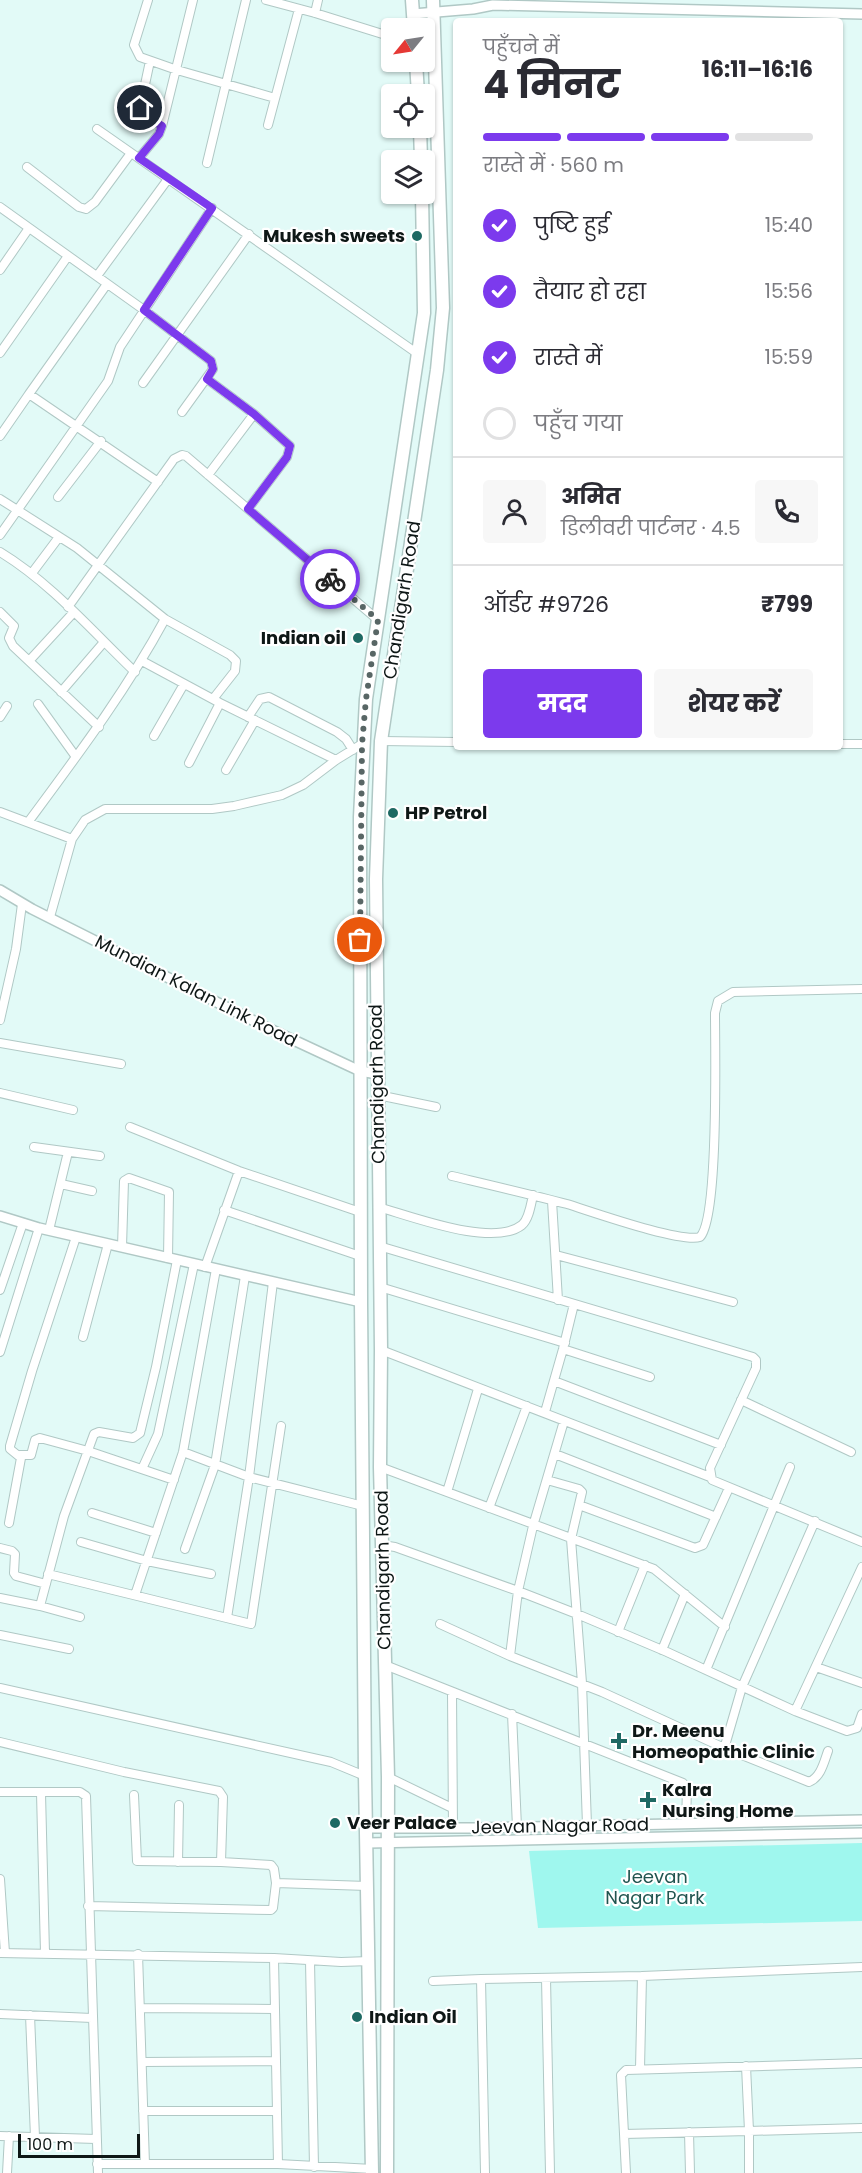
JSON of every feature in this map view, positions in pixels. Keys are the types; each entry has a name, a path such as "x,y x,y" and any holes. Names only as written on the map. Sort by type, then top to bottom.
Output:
{"main road":[{"path":"412,0 413,18"},
{"name":"Chandigarh Road","path":"387,2173 388,1777 380,1467 376,879 381,741 437,370 443,308 434,6"},
{"name":"Chandigarh Road","path":"373,2171 365,1776 358,747 424,313 422,204"}],"street":[{"path":"148,0 134,45 140,57 275,98"},
{"path":"139,158 159,134 162,126 194,0"},
{"path":"207,163 246,0"},
{"path":"266,0 381,34"},
{"path":"315,13 318,0"},
{"path":"413,14 434,6 493,5 862,14"},
{"path":"268,126 298,9"},
{"path":"150,61 140,108 145,116 162,126"},
{"path":"98,129 418,354"},
{"path":"27,167 80,207 86,209 95,202 131,153"},
{"path":"97,276 168,179"},
{"path":"0,207 211,361 213,369 182,412"},
{"path":"0,535 78,427 108,381 118,351 212,208"},
{"path":"0,270 29,228"},
{"path":"143,383 249,234"},
{"path":"0,353 68,256"},
{"path":"0,436 107,284"},
{"path":"207,379 254,414 290,446 290,451 248,509"},
{"path":"29,394 158,482"},
{"path":"208,475 254,414"},
{"path":"58,497 100,441"},
{"path":"29,661 71,610 99,564 174,459 182,455 378,620"},
{"path":"0,499 99,564 165,619 230,655 236,661 235,670 217,701 189,763"},
{"path":"32,573 59,537"},
{"path":"0,552 32,573 135,672"},
{"path":"0,612 14,626 9,638 10,642 99,727"},
{"path":"29,821 99,727 142,661 165,619"},
{"path":"61,692 104,642"},
{"path":"142,661 336,760"},
{"path":"154,736 184,684"},
{"path":"50,917 72,839 81,823 100,811 129,808 212,809 267,800 303,785 336,760 358,747 337,732 269,698 260,699 226,770"},
{"path":"38,705 76,757"},
{"path":"0,717 7,706"},
{"path":"381,741 453,742"},
{"path":"843,744 862,744"},
{"path":"0,812 72,839"},
{"name":"Mundian Kalan Link Road","path":"0,890 22,904 272,1030 360,1071 377,1074"},
{"path":"0,1020 16,949 22,904"},
{"path":"452,1176 552,1201 664,1233 695,1239 700,1237 707,1223 713,1168 715,1013 718,1001 733,992 862,989"},
{"path":"0,1043 121,1064"},
{"path":"0,1093 73,1110"},
{"path":"378,1095 436,1107"},
{"path":"130,1127 239,1171 360,1212"},
{"path":"34,1147 100,1156"},
{"path":"0,1352 61,1184 68,1152"},
{"path":"205,1266 239,1171"},
{"path":"40,1606 64,1516 94,1434 97,1432 133,1437 140,1432 156,1367 172,1259 169,1192 129,1178 124,1181 122,1247"},
{"path":"61,1184 92,1191"},
{"path":"378,1207 461,1230 501,1233 515,1229 525,1222 533,1196"},
{"path":"552,1201 558,1300"},
{"path":"224,1210 360,1257"},
{"path":"0,1216 76,1237 361,1302"},
{"path":"0,1290 23,1223"},
{"path":"76,1237 32,1371 10,1446 11,1450 20,1455 31,1455 35,1440 38,1438 88,1451 174,1480"},
{"path":"83,1337 108,1244"},
{"path":"379,1246 753,1357 756,1360 756,1368 710,1468 710,1477"},
{"path":"556,1255 733,1302"},
{"path":"142,1469 158,1434 194,1264"},
{"path":"135,1595 183,1452 216,1269"},
{"path":"185,1548 215,1465 245,1276"},
{"path":"227,1618 249,1477 273,1282"},
{"path":"380,1287 564,1346 650,1377"},
{"path":"544,1412 574,1304"},
{"path":"381,1350 710,1477 715,1482 729,1488 862,1542"},
{"path":"554,1381 721,1445"},
{"path":"447,1492 478,1389"},
{"path":"741,1400 851,1452"},
{"path":"489,1508 527,1406"},
{"path":"510,1656 518,1590 533,1526 564,1421"},
{"path":"48,1574 249,1625 253,1623 281,1426"},
{"path":"183,1452 249,1477 363,1506"},
{"path":"555,1454 716,1517"},
{"path":"9,1523 20,1455"},
{"path":"380,1467 533,1526 645,1565 659,1572 725,1627"},
{"path":"706,1670 790,1467"},
{"path":"547,1480 581,1490 582,1493 571,1539 582,1683 587,1826"},
{"path":"579,1505 695,1548 703,1545 729,1488"},
{"path":"92,1513 156,1533"},
{"path":"724,1749 742,1687 814,1521"},
{"path":"81,1542 147,1561 211,1574"},
{"path":"382,1545 395,1547 518,1590 663,1650 795,1712 851,1731 857,1728 862,1714"},
{"path":"0,1548 15,1554 14,1573 16,1576 46,1584"},
{"path":"618,1632 645,1565"},
{"path":"795,1712 862,1567"},
{"path":"663,1650 685,1594"},
{"path":"0,1598 80,1617"},
{"path":"440,1624 510,1656 582,1683 724,1749 809,1782 815,1780 820,1773 828,1751"},
{"path":"0,1635 69,1648"},
{"path":"385,1665 685,1784 687,1788 686,1824"},
{"path":"816,1667 862,1683"},
{"path":"0,1688 331,1762 365,1776"},
{"path":"452,1692 453,1828"},
{"path":"512,1714 517,1827"},
{"path":"0,1742 124,1772 219,1791 223,1797 221,1862"},
{"path":"388,1777 453,1808"},
{"path":"0,1792 80,1792 86,1796 98,2173"},
{"path":"41,1793 45,1953"},
{"path":"88,1905 271,1910 273,1908 276,1883 274,1869 271,1865 136,1860 134,1795"},
{"path":"178,1805 178,1862"},
{"name":"Jeevan Nagar Road","path":"366,1828 862,1820"},
{"name":"Jeevan Nagar Road","path":"368,1843 862,1833"},
{"path":"0,1879 3,1953 138,1954 310,1961 370,1961"},
{"path":"276,1883 368,1886"},
{"path":"138,1954 145,2164"},
{"path":"274,1958 278,2164"},
{"path":"310,1961 314,2167"},
{"path":"433,1981 642,1976 862,1967"},
{"path":"640,2069 642,1976"},
{"path":"546,1978 550,2173"},
{"path":"481,1979 485,2173"},
{"path":"140,2008 274,2009"},
{"path":"0,2014 92,2019"},
{"path":"30,2015 35,2137"},
{"path":"142,2062 276,2061"},
{"path":"626,2173 621,2075 626,2070 862,2063"},
{"path":"746,2066 750,2173"},
{"path":"143,2111 277,2111"},
{"path":"624,2134 862,2128"},
{"path":"688,2133 690,2173"},
{"path":"7,2173 4,2136 96,2139"},
{"path":"97,2163 278,2164 373,2171"},
{"path":"129,2164 129,2173"}],"green space":[{"name":"Jeevan Nagar Park","path":"862,1843 862,1921 538,1928 529,1851"}],"way so far":[{"path":"330,579 378,620 362,744 360,940"}],"place":[{"name":"Mukesh sweets","path":"417,236"},
{"name":"Indian oil","path":"358,638"},
{"name":"HP Petrol","path":"393,813"},
{"name":"Dr. Meenu Homeopathic Clinic","path":"619,1741"},
{"name":"Kalra Nursing Home","path":"648,1800"},
{"name":"Veer Palace","path":"335,1823"},
{"name":"Indian Oil","path":"357,2017"}],"route":[{"path":"140,108 145,116 162,126 159,134 139,158 212,208 144,310 211,361 213,369 207,379 254,414 290,446 287,457 248,509 330,579"}]}
